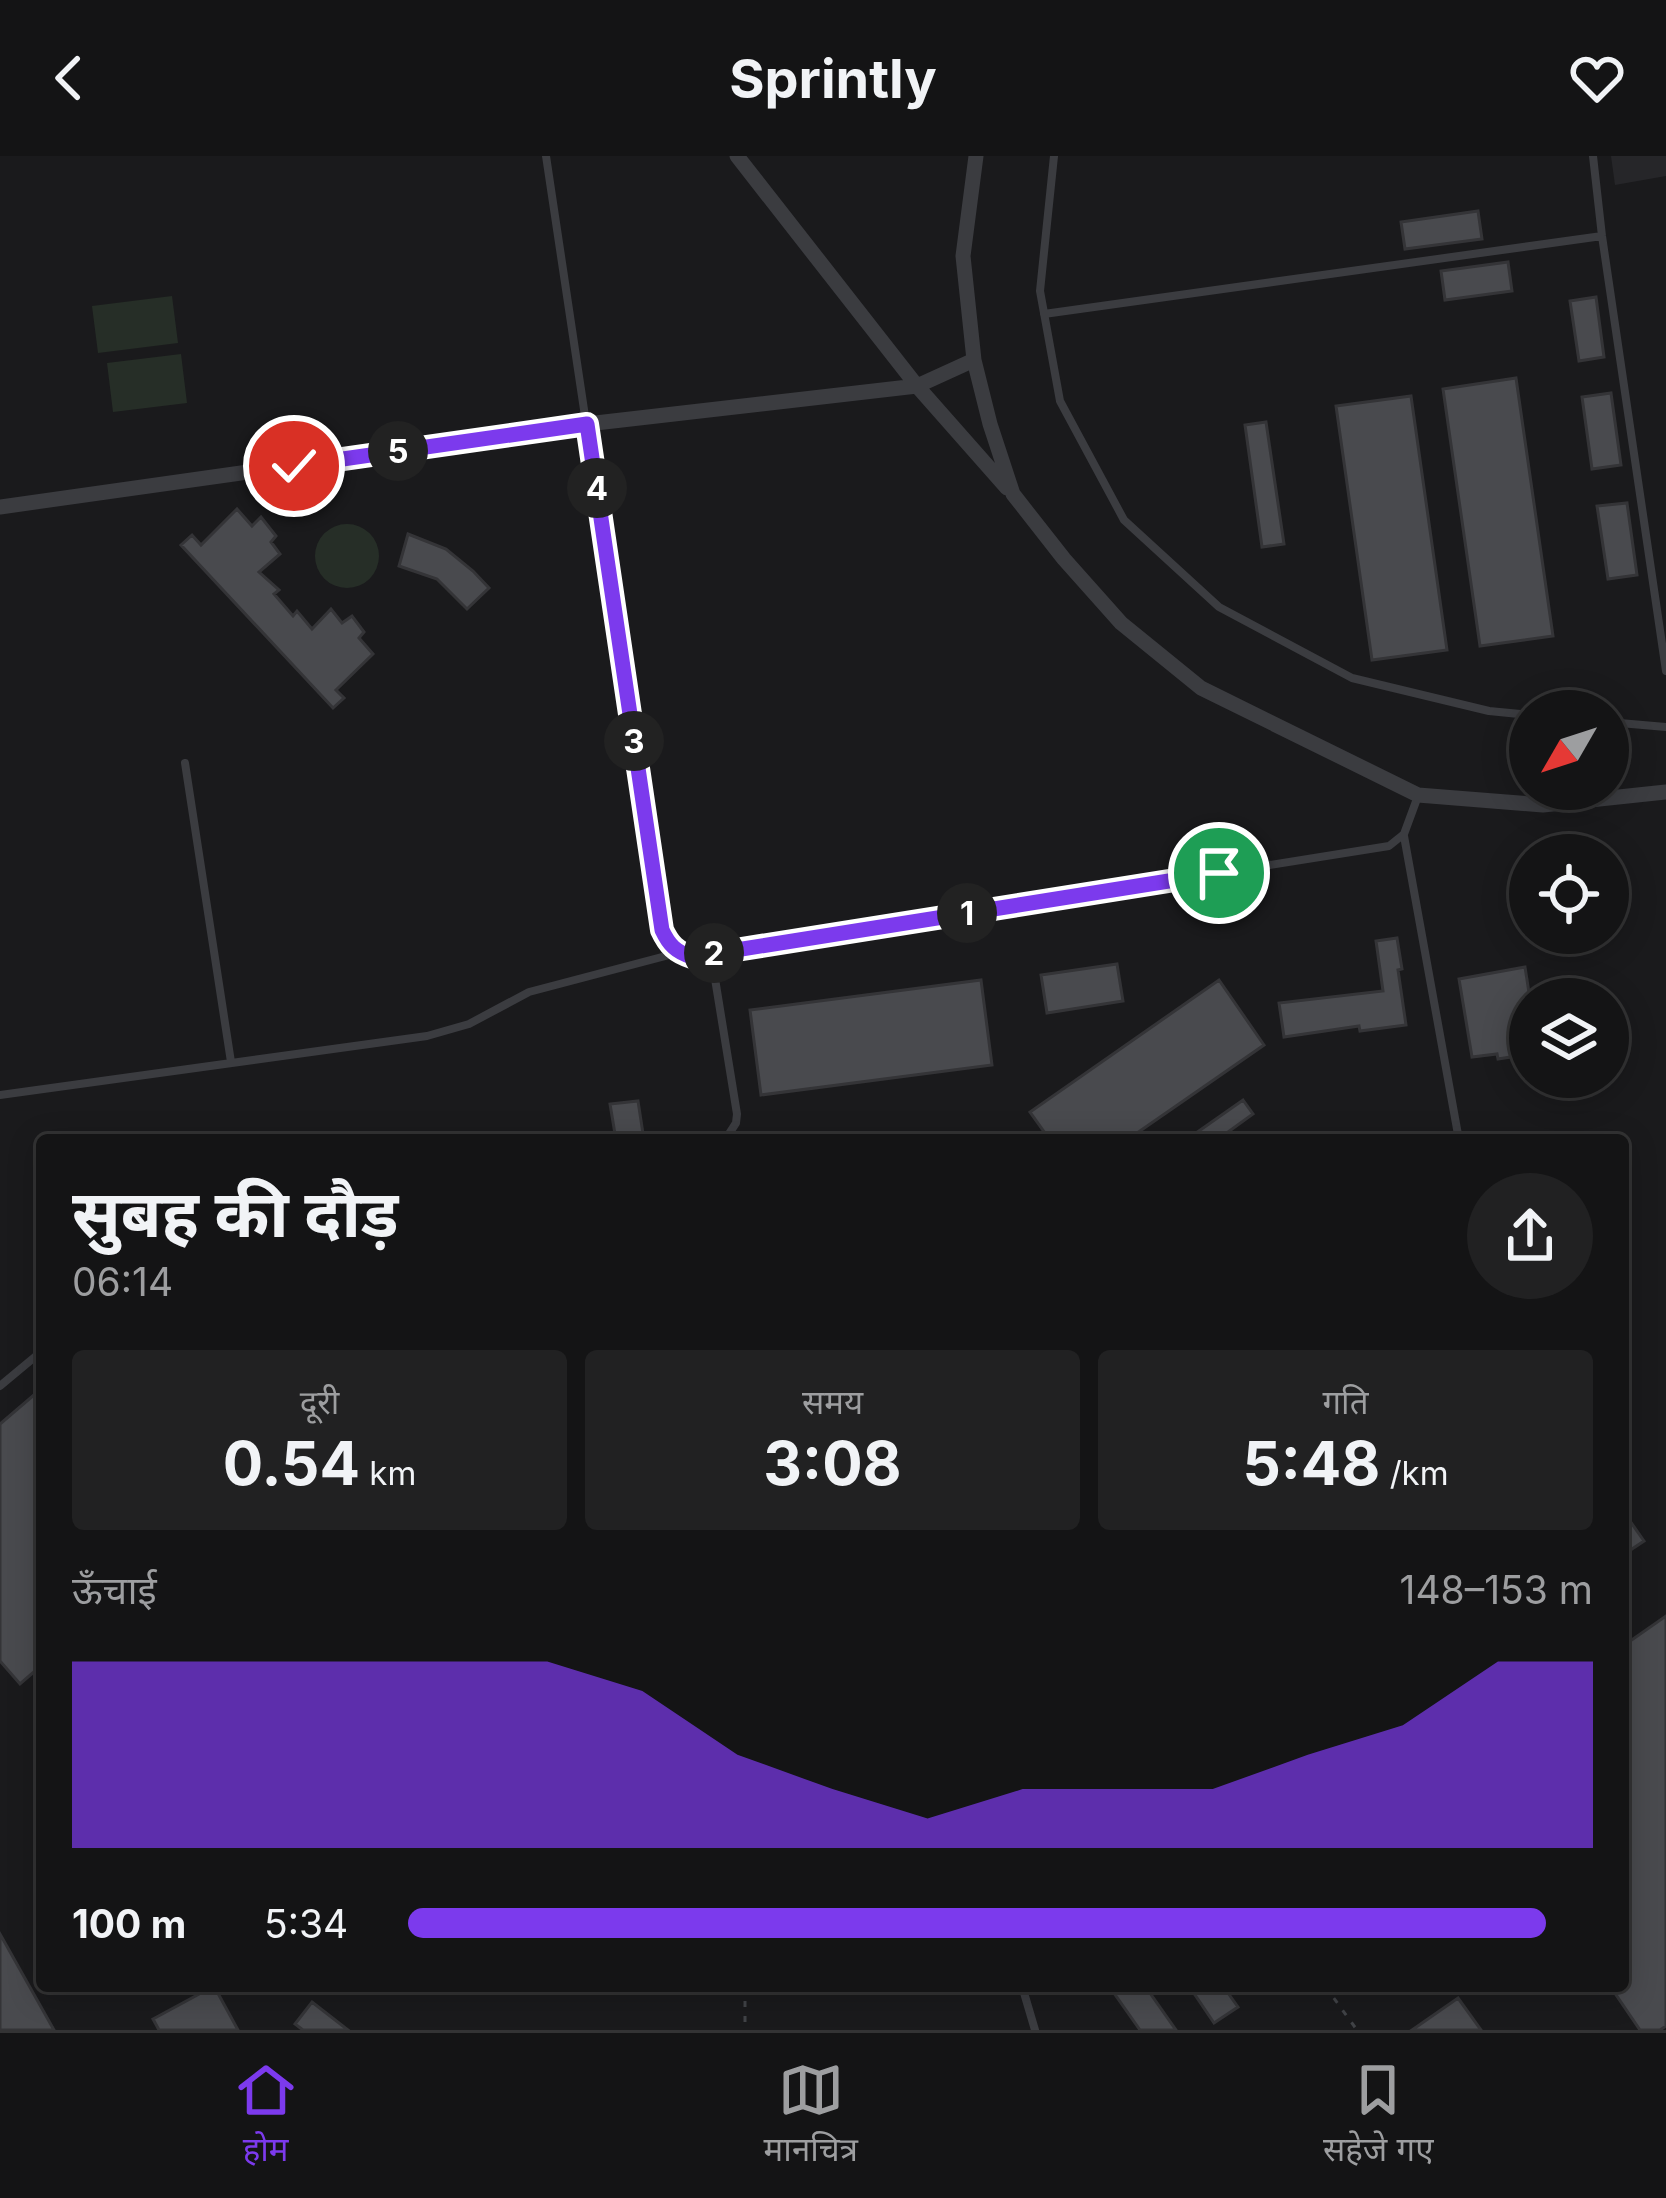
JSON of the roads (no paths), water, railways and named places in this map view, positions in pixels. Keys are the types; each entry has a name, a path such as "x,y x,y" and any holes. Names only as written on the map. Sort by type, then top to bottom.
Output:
{"street":[{"path":"737,156 916,386 1064,559 1121,623 1201,688 1418,795 1543,805 1666,792"},
{"path":"976,156 963,256 974,360 1013,494"},
{"path":"0,507 587,424 916,386 974,360"}],"lane":[{"path":"546,156 662,930 679,953 692,957 1389,846 1404,834"},
{"path":"1054,156 1040,291 1060,401 1124,520 1220,607 1352,678 1509,713"},
{"path":"1593,156 1666,671"},
{"path":"1044,314 1602,236"},
{"path":"1629,724 1666,727"},
{"path":"185,763 231,1062"},
{"path":"1418,795 1404,834 1458,1134"},
{"path":"0,1096 427,1036 469,1024 529,992 679,953"},
{"path":"711,954 737,1114 729,1134"},
{"path":"0,1386 36,1356"},
{"path":"1024,1992 1035,2030"}]}
